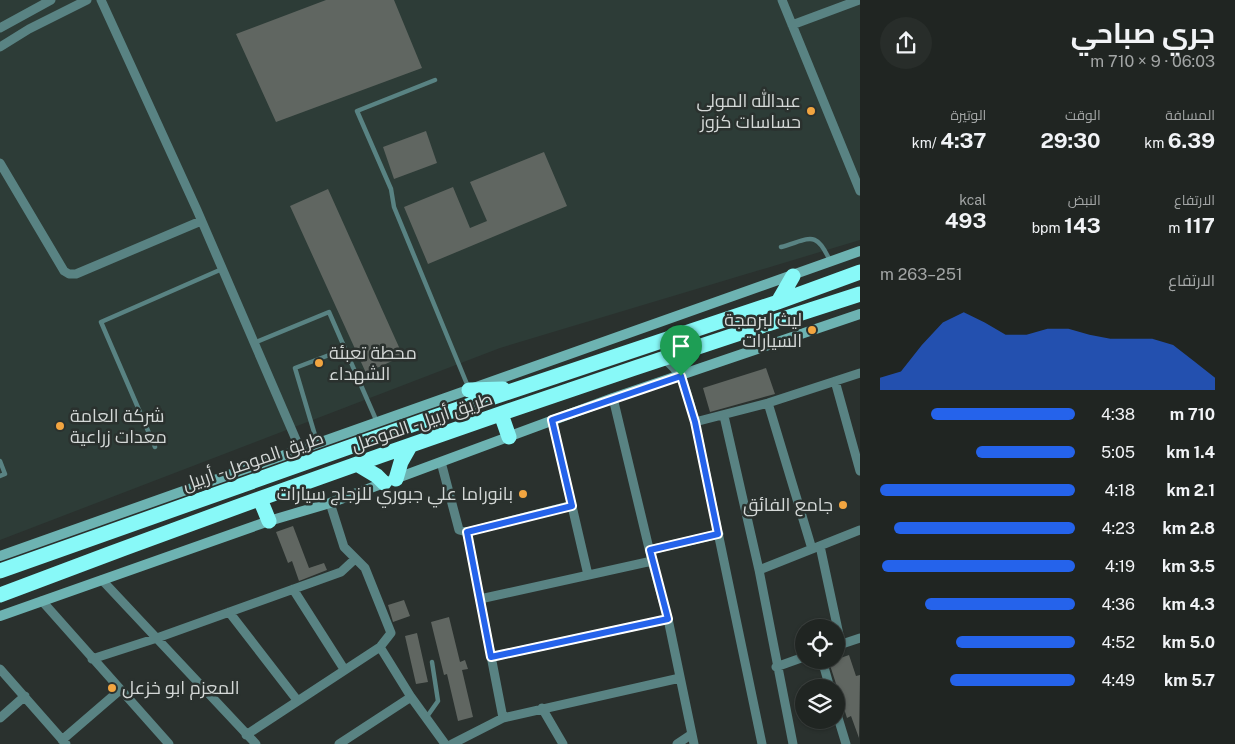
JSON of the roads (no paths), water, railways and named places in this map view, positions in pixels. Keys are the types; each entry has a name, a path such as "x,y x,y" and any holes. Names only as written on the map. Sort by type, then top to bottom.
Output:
{"highway":[{"name":"طريق الموصل - أربيل","path":"0,571 174,502 656,343 860,272"},
{"path":"778,302 793,276"},
{"name":"طريق أربيل - الموصل","path":"0,595 357,464 662,358 860,294"},
{"path":"656,343 662,358"},
{"path":"469,390 519,388"},
{"path":"501,414 509,437"},
{"path":"357,464 377,476 390,481 410,446"},
{"path":"260,499 269,521"}],"main road":[{"path":"0,556 174,502 300,449 860,251"},
{"path":"0,616 269,521 330,503 613,398 860,314"}],"street":[{"path":"0,28 50,0"},
{"path":"0,47 29,29 88,0"},
{"path":"101,0 201,221 300,449"},
{"path":"782,0 860,191"},
{"path":"792,25 859,0"},
{"path":"21,15 29,29"},
{"path":"0,163 64,271 69,274 76,274 201,221"},
{"path":"662,358 673,366 681,376 695,422 762,744"},
{"path":"695,422 768,403 860,373"},
{"path":"835,381 860,471"},
{"path":"613,398 652,561 668,619 694,744"},
{"path":"768,403 816,548 833,619"},
{"path":"724,416 759,570 776,667 793,744"},
{"path":"552,420 588,575"},
{"path":"441,462 459,530 467,532 572,506"},
{"path":"246,735 380,646 391,632 365,568 344,547 330,503"},
{"path":"759,570 860,530"},
{"path":"467,532 503,718"},
{"path":"650,550 718,534"},
{"path":"92,659 157,638 341,572 355,559"},
{"path":"480,599 652,561"},
{"path":"102,580 256,744"},
{"path":"293,589 344,669"},
{"path":"42,601 169,744"},
{"path":"229,612 297,700"},
{"path":"491,657 668,619"},
{"path":"845,643 860,638"},
{"path":"380,646 411,697 445,744"},
{"path":"776,667 795,660"},
{"path":"0,669 64,742 120,690"},
{"path":"452,744 503,718 680,678"},
{"path":"0,718 25,696"},
{"path":"339,744 411,697"},
{"path":"542,708 563,744"},
{"path":"841,729 846,744"},
{"path":"677,744 692,734"}],"lane":[{"path":"435,80 357,111 391,189 394,207 469,390"},
{"path":"781,246 813,238 819,240 824,246 830,262"},
{"path":"155,447 101,322 222,269"},
{"path":"254,342 329,312 377,422"},
{"path":"318,444 295,368 345,349"},
{"path":"0,461 5,474 0,476"},
{"path":"426,718 438,701 432,662"}],"place":[{"name":"عبدالله المولى حساسات كزوز","path":"811,111"},
{"name":"ليث لبرمجة السيارات","path":"812,330"},
{"name":"محطة تعبئة الشهداء","path":"319,363"},
{"name":"شركة العامة معدات زراعية","path":"60,426"},
{"name":"بانوراما علي جبوري للزجاج سيارات","path":"523,494"},
{"name":"جامع الفائق","path":"843,505"},
{"name":"المعزم ابو خزعل","path":"112,688"}]}
